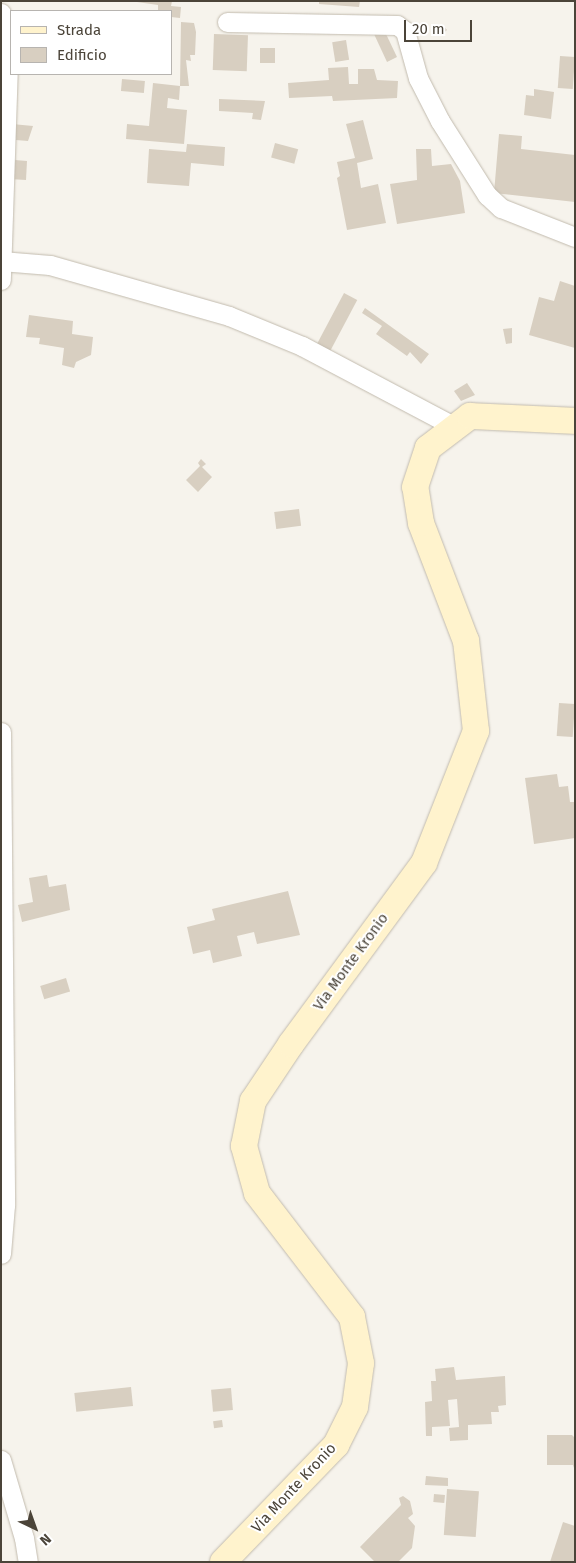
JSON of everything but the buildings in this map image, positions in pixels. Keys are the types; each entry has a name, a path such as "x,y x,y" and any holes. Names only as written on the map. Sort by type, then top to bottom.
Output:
{"street":[{"path":"1,13 8,64 1,280"},
{"path":"227,22 397,25 405,31 418,78 440,121 487,195 501,208 575,237"},
{"path":"3,260 50,265 229,316 302,346 455,427"},
{"name":"Via Monte Kronio","path":"223,1562 336,1445 355,1408 361,1363 352,1317 257,1192 244,1146 253,1101 291,1044 424,863 476,731 466,641 421,523 415,487 428,448 470,416 575,422"},
{"path":"1,732 4,1205 1,1254"},
{"path":"1,1460 24,1538 28,1562"}]}
